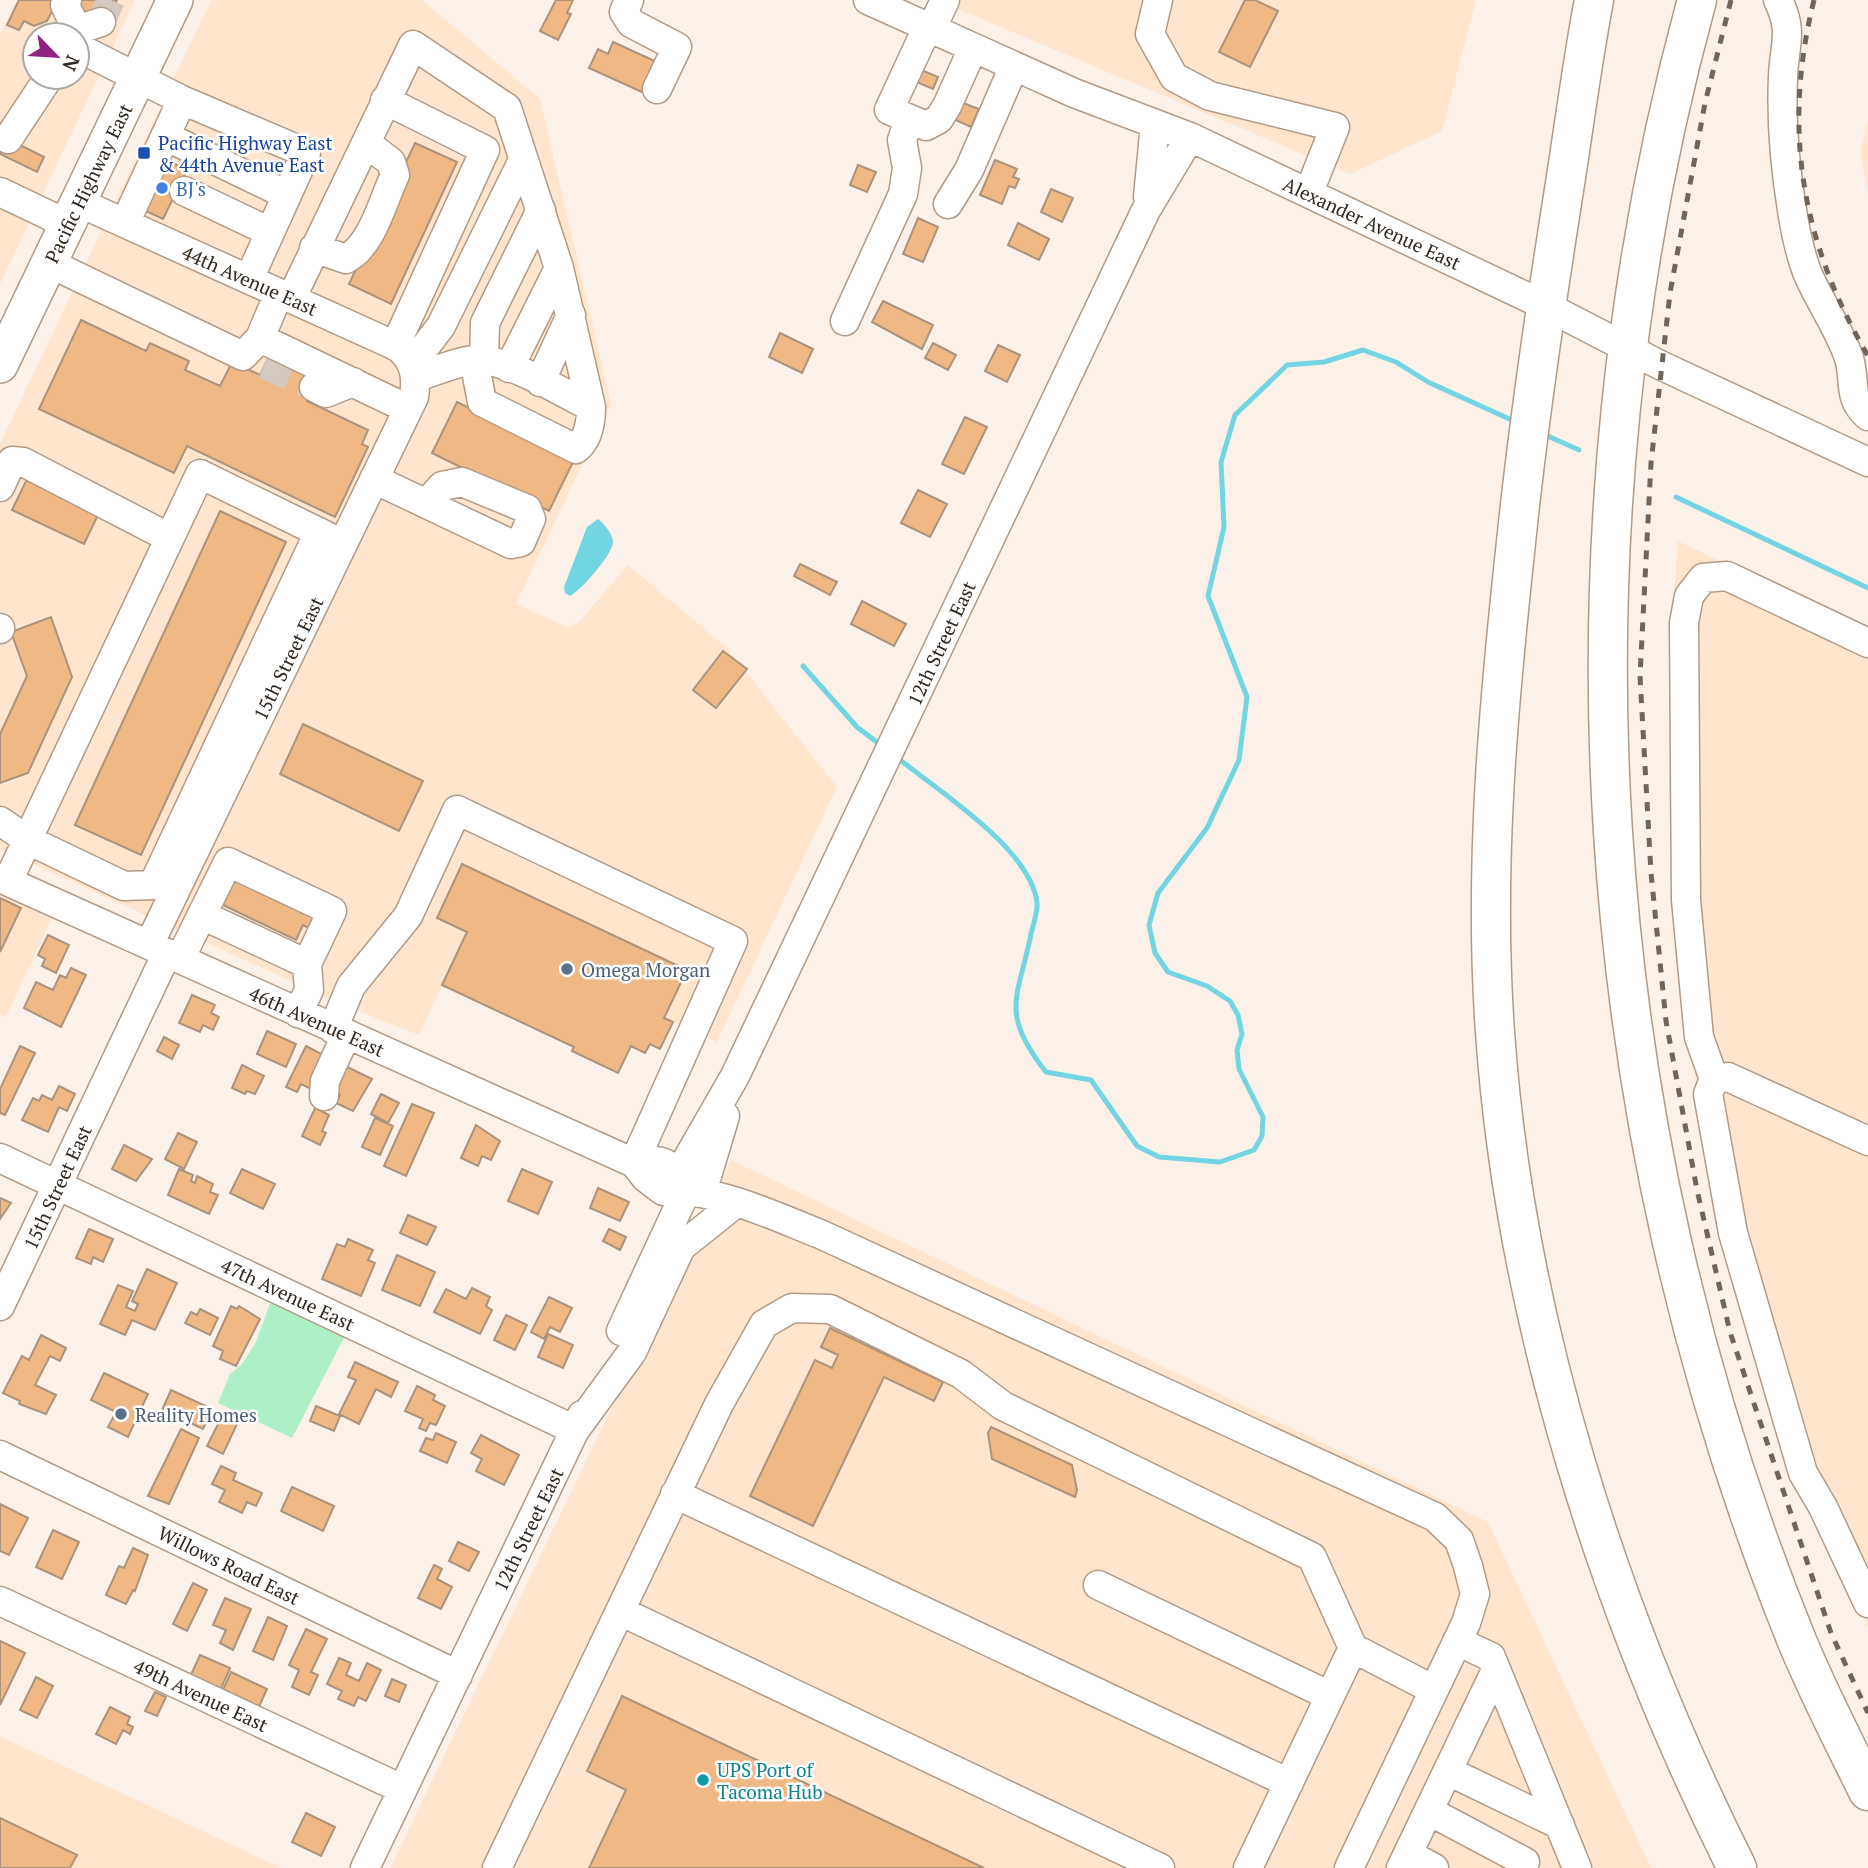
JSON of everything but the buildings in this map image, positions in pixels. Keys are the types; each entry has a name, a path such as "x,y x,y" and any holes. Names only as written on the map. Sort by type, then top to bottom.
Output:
{"highway":[{"path":"1594,0 1536,376 1499,726 1490,903 1495,1034 1509,1166 1537,1314 1594,1516 1673,1728 1737,1868"},
{"path":"1697,0 1649,212 1628,349 1614,494 1608,623 1608,719 1617,897 1644,1105 1667,1222 1708,1383 1742,1489 1798,1644 1868,1791"}],"main road":[{"name":"Pacific Highway East","path":"0,365 175,0"}],"street":[{"path":"629,0 624,12 631,23 677,47 657,89"},
{"name":"Alexander Avenue East","path":"868,0 1014,66 1190,137 1868,462"},
{"path":"945,0 889,110 926,126 939,119 973,48"},
{"path":"1158,0 1150,34 1174,77 1210,96 1335,127 1308,192"},
{"path":"1778,0 1790,37 1783,76 1784,144 1792,211 1806,270 1849,360 1850,381 1858,408 1868,416"},
{"path":"91,35 140,77 182,100 306,153 249,279"},
{"path":"256,353 285,296 314,248 413,45 507,108 523,160 541,210 559,268 591,407 587,433 576,449 482,402 489,363 485,323 541,210"},
{"path":"948,204 969,170 1014,66"},
{"path":"3,149 40,91"},
{"path":"125,223 182,100"},
{"path":"385,100 485,150"},
{"path":"409,364 485,150 507,108"},
{"path":"845,321 904,194 907,167 902,140 909,120"},
{"name":"12th Street East","path":"1146,210 1155,124"},
{"path":"165,136 287,195"},
{"name":"12th Street East","path":"365,1868 687,1189 685,1163 735,1076 1146,210 1190,137"},
{"path":"314,248 346,259 354,254 365,240 395,174 391,162 366,143"},
{"path":"409,364 441,326 523,160"},
{"path":"184,191 270,232"},
{"name":"44th Avenue East","path":"0,192 72,213 125,223 285,296 409,364"},
{"path":"48,263 256,353 354,382 408,409"},
{"path":"489,363 559,268"},
{"path":"540,382 571,315"},
{"path":"409,364 489,363 540,382 591,407"},
{"name":"15th Street East","path":"0,1306 165,952 180,854 331,538 374,479 414,397 409,364"},
{"path":"314,387 326,393 354,382"},
{"path":"0,487 6,458 23,462 170,538"},
{"path":"4,880 28,840 200,474 331,538"},
{"path":"374,479 427,503"},
{"path":"1868,643 1727,576 1703,578 1689,596 1685,623 1686,900 1699,1037 1714,1079 1708,1094 1732,1233 1803,1474 1823,1507 1868,1603"},
{"path":"324,1096 325,1081 351,986 408,916 457,810 733,941 634,1163"},
{"path":"0,821 28,840 124,886 153,886 180,854"},
{"path":"165,952 202,915 228,862 332,911 307,964 309,990 298,1013"},
{"name":"46th Avenue East","path":"4,880 634,1163 646,1178 663,1191 687,1189 736,1203 820,1234 1436,1517 1459,1540 1475,1594 1457,1641 1349,1868"},
{"path":"105,925 124,886"},
{"path":"202,915 307,964"},
{"path":"1714,1079 1728,1077 1868,1141"},
{"name":"47th Avenue East","path":"0,1158 575,1430"},
{"path":"575,1430 632,1352 681,1247 736,1203"},
{"path":"497,1868 719,1404 764,1324 792,1308 830,1309 961,1374 1003,1406 1312,1557 1353,1648 1434,1690"},
{"name":"Willows Road East","path":"0,1455 458,1675"},
{"path":"675,1494 1289,1783"},
{"path":"1098,1585 1330,1696"},
{"name":"49th Avenue East","path":"0,1601 402,1788"},
{"path":"620,1611 1160,1868"},
{"path":"1457,1641 1491,1657 1568,1846"},
{"path":"1248,1868 1353,1648"},
{"path":"1434,1868 1405,1861 1496,1670"},
{"path":"1448,1772 1568,1846"},
{"path":"1429,1811 1517,1865 1568,1846"}],"shaded area":[{"path":"16,0 135,0 0,284 0,35"},
{"path":"211,0 422,0 540,99 611,404 516,604 567,627 578,623 628,565 726,647 837,787 717,1042 664,1018 686,971 462,865 437,918 467,932 419,1035 348,1007 0,849 0,444"},
{"path":"936,0 1476,0 1442,131 1350,174"},
{"path":"1868,121 1868,195 1860,151"},
{"path":"1678,541 1868,632 1868,1628 1828,1537 1696,1090 1685,1011 1669,792 1670,652"},
{"path":"0,884 56,909 6,1017 0,1014"},
{"path":"731,1160 1488,1522 1651,1868 390,1868"},
{"path":"0,1736 281,1868 0,1868"}],"green space":[{"path":"273,1295 346,1334 292,1438 218,1403 230,1374 242,1364 256,1342"}],"water":[{"path":"598,519 612,536 612,548 596,571 570,596 565,593 564,587 587,527"}],"waterway":[{"path":"895,756 979,821 1018,861 1031,882 1037,910 1018,990 1017,1019 1031,1052 1046,1072 1091,1080 1137,1146 1159,1157 1220,1162 1254,1150 1262,1136 1263,1117 1239,1069 1237,1050 1242,1034 1238,1015 1230,1001 1207,986 1168,972 1155,953 1149,925 1158,893 1207,828 1239,760 1247,697 1208,596 1224,527 1221,462 1235,415 1287,365 1324,362 1363,350 1396,362 1428,382 1516,422"},
{"path":"1541,433 1579,450"},
{"path":"1676,497 1868,588"},
{"path":"803,666 857,727 882,746"}],"tunnel":[{"path":"101,22 111,0"},
{"path":"264,365 314,387"}],"railway":[{"path":"1731,0 1705,103 1670,293 1651,463 1640,676 1651,873 1666,1021 1697,1190 1730,1332 1831,1633 1868,1713"},
{"path":"1814,0 1804,48 1800,94 1799,139 1804,183 1813,227 1827,270 1845,313 1868,356"}],"place":[{"name":"Pacific Highway East & 44th Avenue East","path":"144,153"},
{"name":"BJ's","path":"162,188"},
{"name":"Omega Morgan","path":"567,969"},
{"name":"Reality Homes","path":"121,1414"},
{"name":"UPS Port of Tacoma Hub","path":"703,1780"}]}
